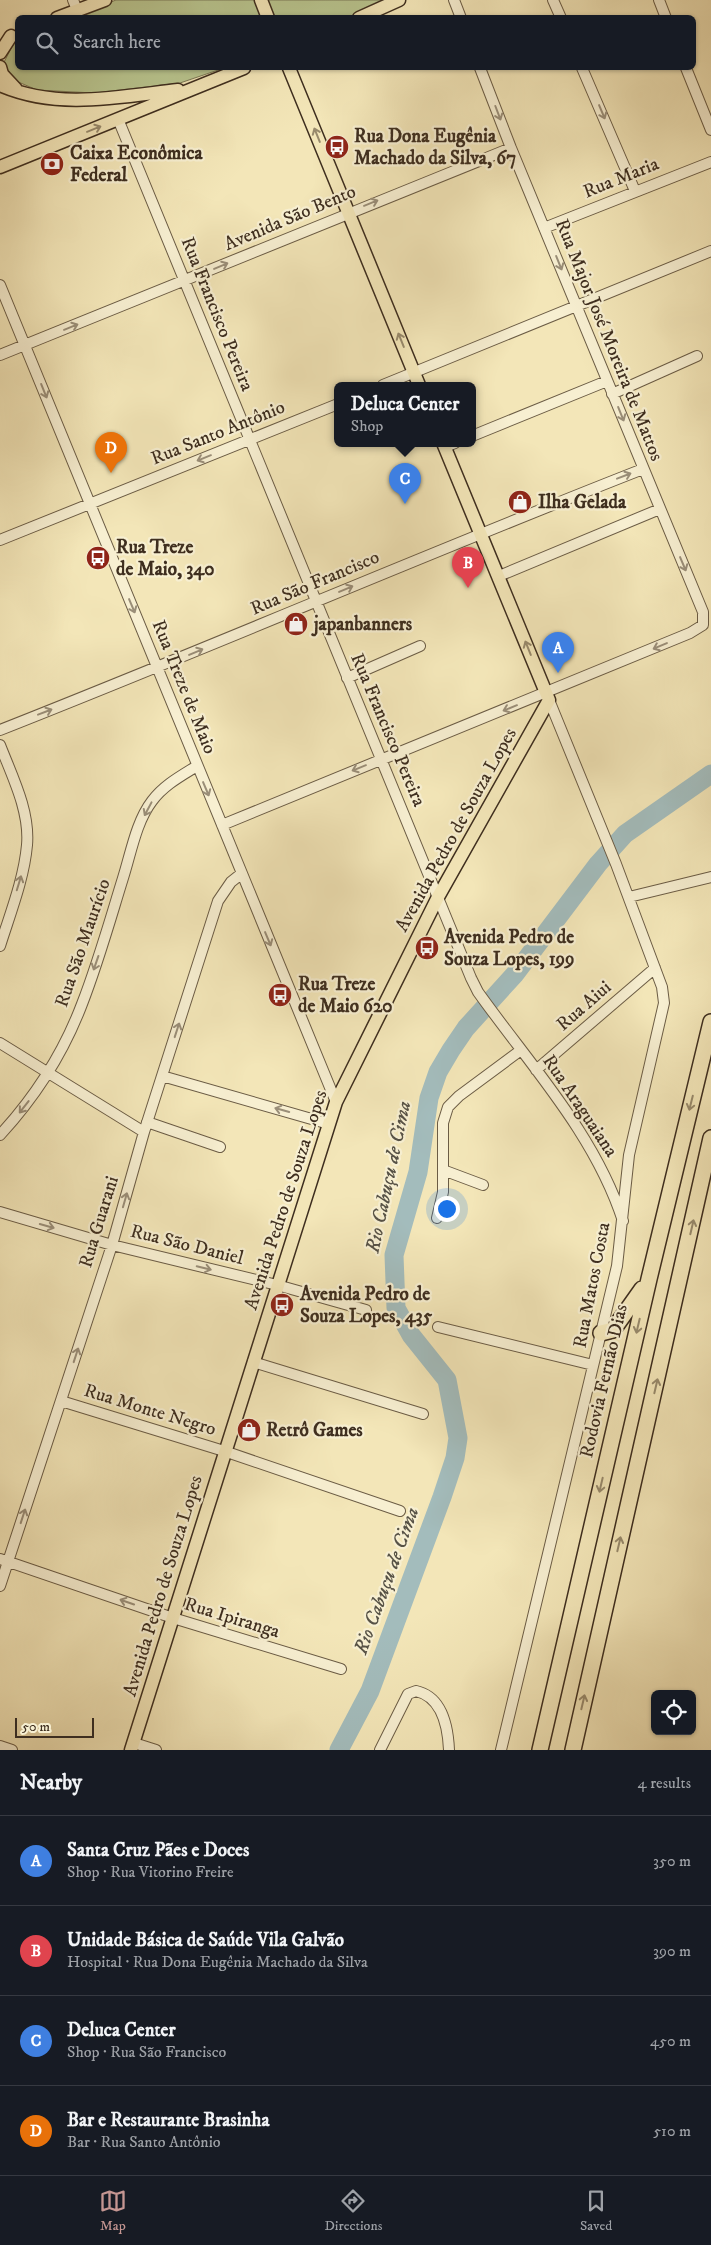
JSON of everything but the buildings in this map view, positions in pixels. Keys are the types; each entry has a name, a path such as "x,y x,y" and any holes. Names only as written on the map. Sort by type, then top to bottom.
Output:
{"highway":[{"name":"Rodovia Fernão Dias","path":"540,1750 648,1279 711,1022"},
{"path":"573,1750 711,1138"},
{"path":"601,1333 614,1330 648,1279"}],"main road":[{"path":"61,15 75,5 105,0"},
{"path":"261,0 267,15"},
{"path":"366,15 399,0"},
{"path":"0,53 9,37"},
{"path":"0,67 2,74 19,94"},
{"path":"0,167 239,70"},
{"path":"290,70 418,382"},
{"path":"0,85 19,94 64,100 102,100 195,87"},
{"path":"449,447 481,532 548,697"},
{"name":"Avenida Pedro de Souza Lopes","path":"132,1746 336,1102 438,897 548,697"}],"street":[{"path":"454,0 460,15"},
{"path":"553,0 560,15"},
{"path":"659,0 665,15"},
{"name":"Rua Major José Moreira de Mattos","path":"481,70 612,394 704,612 703,625 690,633 548,697"},
{"path":"583,70 635,191"},
{"path":"687,70 711,130"},
{"name":"Rua Francisco Pereira","path":"118,119 186,280 315,602 438,897 478,992 496,1018"},
{"name":"Avenida São Bento","path":"0,355 349,212 511,148"},
{"name":"Rua Maria","path":"544,228 711,162"},
{"path":"391,382 711,251"},
{"name":"Rua Treze de Maio","path":"0,285 336,1102"},
{"path":"612,394 697,356"},
{"path":"476,434 607,381"},
{"name":"Rua Santo Antônio","path":"0,540 334,406"},
{"name":"Rua São Francisco","path":"0,730 158,668 481,532 643,469"},
{"path":"499,576 660,509"},
{"path":"347,678 420,646"},
{"path":"222,825 381,759 548,697"},
{"name":"Rua Matos Costa","path":"501,1750 617,1266 629,1155 664,1003 662,987 629,898 548,697"},
{"path":"0,745 19,794 27,844 22,872 0,946"},
{"name":"Rua São Maurício","path":"0,1135 24,1108 49,1074 82,1005 139,825 152,801 165,787 197,766"},
{"name":"Rua Guarani","path":"0,1586 4,1561 61,1401 112,1245 146,1127 218,902 231,882 241,874"},
{"path":"629,898 711,877"},
{"name":"Rua Aiui","path":"536,1070 655,968"},
{"name":"Rua Araguaiana","path":"496,1018 536,1070 599,1161 614,1194 623,1221"},
{"path":"0,1043 49,1074 146,1127 220,1147"},
{"path":"437,1218 443,1192 443,1123 448,1107 459,1096 521,1050"},
{"path":"162,1076 329,1124"},
{"path":"443,1170 483,1185"},
{"name":"Rua São Daniel","path":"0,1212 112,1245 278,1285 366,1310"},
{"path":"438,1327 593,1365"},
{"path":"253,1362 423,1414"},
{"name":"Rua Monte Negro","path":"61,1401 224,1451 400,1511"},
{"name":"Rua Ipiranga","path":"4,1561 173,1618 341,1669"},
{"path":"380,1750 408,1694 416,1691 432,1700 440,1710 446,1721 449,1750"},
{"path":"0,1746 12,1750"},
{"path":"132,1746 156,1750"}],"green space":[{"path":"116,0 393,0 355,15 78,15"},
{"path":"14,43 15,70 218,70 180,83 94,93 37,90 16,81 3,64"}],"waterway":[{"name":"Rio Cabuçu de Cima","path":"339,1750 370,1691 442,1497 455,1458 458,1438 447,1380 411,1335 396,1308 394,1255 418,1172 429,1098 438,1072 466,1028 515,974 598,864 625,834 711,774"}],"place":[{"name":"Rua Dona Eugênia Machado da Silva, 67","path":"337,147"},
{"name":"Caixa Econômica Federal","path":"52,164"},
{"name":"Bar e Restaurante Brasinha","path":"111,473"},
{"name":"Ilha Gelada","path":"520,502"},
{"name":"Deluca Center","path":"405,504"},
{"name":"Rua Treze de Maio, 340","path":"98,558"},
{"name":"Unidade Básica de Saúde Vila Galvão","path":"468,588"},
{"name":"japanbanners","path":"296,624"},
{"name":"Santa Cruz Pães e Doces","path":"558,673"},
{"name":"Avenida Pedro de Souza Lopes, 199","path":"427,948"},
{"name":"Rua Treze de Maio 620","path":"280,995"},
{"name":"Avenida Pedro de Souza Lopes, 435","path":"282,1305"},
{"name":"Retrô Games","path":"249,1430"}]}
